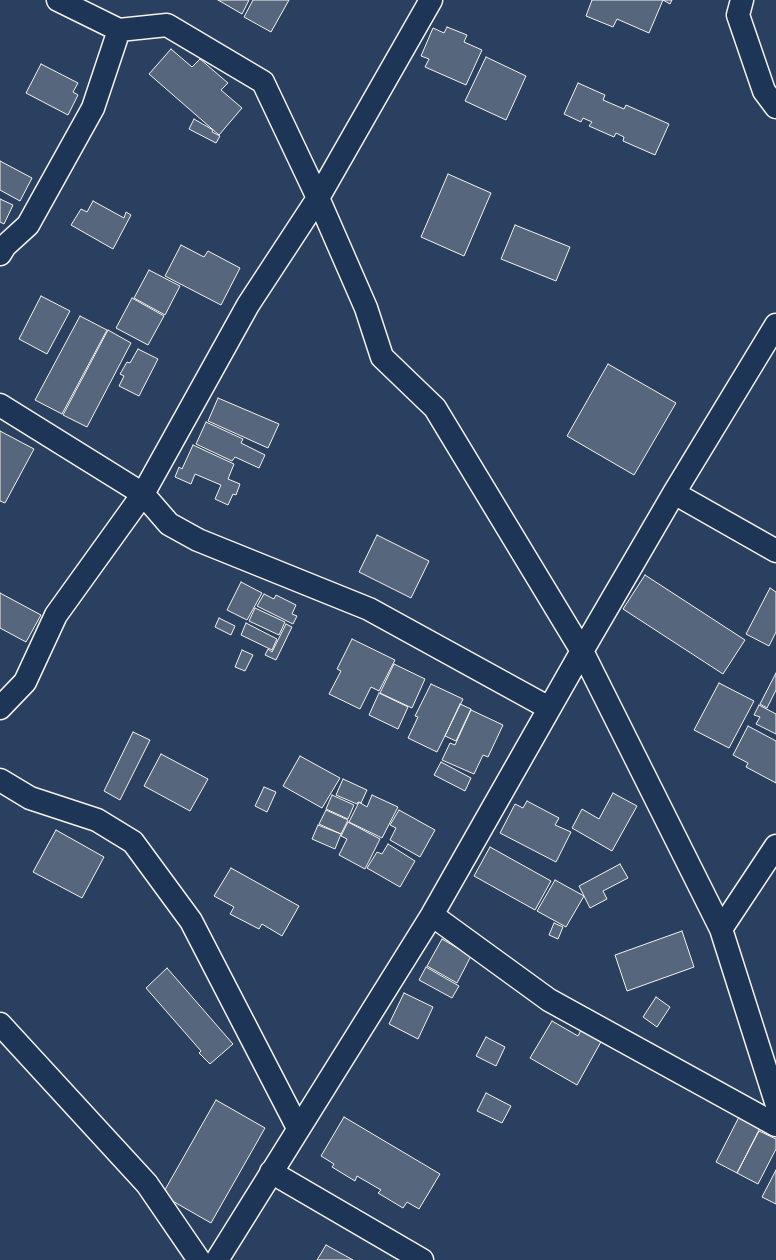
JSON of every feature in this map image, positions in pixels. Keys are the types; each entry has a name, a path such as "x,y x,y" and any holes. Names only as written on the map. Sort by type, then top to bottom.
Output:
{"street":[{"path":"58,0 119,30 167,25 263,82 318,198 366,308 382,357 435,408 582,651 722,929 776,1102"},
{"path":"0,708 25,682 56,615 143,494 248,305 318,198 431,0"},
{"path":"742,0 738,15 764,91 776,106"},
{"path":"0,254 5,246 28,225 93,108 119,30"},
{"path":"217,1260 432,915 549,708 674,493 776,325"},
{"path":"0,405 143,494 169,524 198,540 368,609 549,708"},
{"path":"674,493 776,551"},
{"path":"0,780 30,798 97,820 133,842 192,921 298,1128"},
{"path":"722,929 776,846"},
{"path":"432,915 549,1000 776,1125"},
{"path":"0,1024 147,1184 199,1260"},
{"path":"271,1172 422,1260"}],"building":[{"path":"218,0 249,0 242,14"},
{"path":"253,0 289,0 271,32 244,17"},
{"path":"592,0 663,0 649,33 617,19 613,27 586,16"},
{"path":"663,0 672,0 670,4"},
{"path":"447,27 467,35 464,42 482,50 466,85 425,67 429,59 421,56 433,28 444,33"},
{"path":"171,49 192,67 200,59 228,83 221,90 242,108 219,135 149,74"},
{"path":"486,57 526,76 506,120 465,101"},
{"path":"41,64 78,83 73,92 78,95 68,115 26,93"},
{"path":"578,83 605,95 603,100 624,109 626,105 669,124 655,155 623,141 624,137 616,133 614,137 589,126 592,122 583,118 581,122 564,114"},
{"path":"194,119 220,136 216,143 189,129"},
{"path":"0,161 32,178 20,201 0,190"},
{"path":"448,174 491,193 464,256 421,237"},
{"path":"0,199 13,205 4,224 0,222"},
{"path":"93,201 124,218 126,212 131,215 113,249 71,225 81,209 87,212"},
{"path":"515,225 570,247 556,281 501,259"},
{"path":"181,245 204,257 208,251 240,268 221,305 165,276"},
{"path":"149,270 180,286 165,315 134,298"},
{"path":"41,296 70,311 47,354 19,339"},
{"path":"132,298 164,316 148,345 116,328"},
{"path":"80,316 107,330 62,414 35,400"},
{"path":"108,330 131,343 87,427 63,415"},
{"path":"138,349 158,359 139,396 119,386 124,376 120,374 127,362 130,363"},
{"path":"608,364 676,403 634,475 567,436"},
{"path":"218,398 279,424 268,448 208,421"},
{"path":"206,422 243,439 241,443 265,455 259,468 235,457 232,461 196,444"},
{"path":"0,431 34,449 5,503 0,501"},
{"path":"193,445 234,464 228,479 240,484 236,495 233,494 228,505 215,499 221,485 195,474 191,484 175,477 179,467 182,469"},
{"path":"377,535 429,561 411,598 359,572"},
{"path":"645,575 745,640 723,674 623,609"},
{"path":"241,582 262,593 247,620 227,610"},
{"path":"770,588 776,592 776,632 769,646 746,634"},
{"path":"0,593 41,615 26,642 0,628"},
{"path":"264,594 274,599 276,595 296,605 292,614 297,616 293,624 257,606"},
{"path":"255,608 285,622 279,635 249,621"},
{"path":"219,618 235,626 231,635 215,627"},
{"path":"246,623 277,639 272,650 241,635"},
{"path":"286,624 292,627 276,660 265,655 268,649 272,652"},
{"path":"352,639 395,660 379,691 371,687 360,709 329,694 341,671 337,669"},
{"path":"242,650 253,655 245,671 235,667"},
{"path":"394,664 425,679 412,708 380,693"},
{"path":"776,673 776,690 767,708 760,704"},
{"path":"719,683 754,701 729,748 694,730"},
{"path":"431,684 463,699 437,752 408,738 418,717 415,716"},
{"path":"379,693 408,707 398,729 369,715"},
{"path":"460,704 471,709 456,741 445,736"},
{"path":"759,705 776,714 776,734 756,724 760,717 754,715"},
{"path":"471,710 503,725 488,757 483,755 474,774 442,760 450,743 455,745"},
{"path":"748,726 776,741 776,783 746,767 748,763 733,755"},
{"path":"133,732 150,740 120,800 104,791"},
{"path":"161,754 208,779 190,811 144,786"},
{"path":"300,756 340,778 322,808 283,786"},
{"path":"441,762 471,778 465,791 434,775"},
{"path":"343,779 367,790 361,803 358,802 357,804 336,795"},
{"path":"264,787 276,792 267,812 255,806"},
{"path":"613,793 637,806 612,851 572,828 582,809 599,819"},
{"path":"332,795 354,805 348,819 326,809"},
{"path":"372,795 398,807 382,838 349,822 359,802 367,807"},
{"path":"527,801 559,818 555,825 571,832 556,862 500,833 515,804 523,808"},
{"path":"326,810 348,820 341,834 319,824"},
{"path":"399,810 435,830 420,857 390,840 396,828 390,825"},
{"path":"348,822 380,839 365,869 339,855 347,839 341,836"},
{"path":"318,825 341,834 335,849 312,839"},
{"path":"56,830 104,857 82,898 33,872"},
{"path":"388,844 415,861 400,887 367,868 377,852 382,854"},
{"path":"490,847 551,881 535,910 474,876"},
{"path":"620,864 628,878 603,891 607,899 590,908 579,886"},
{"path":"231,868 299,906 282,936 262,924 259,929 230,914 234,907 214,896"},
{"path":"555,880 584,896 566,927 537,911"},
{"path":"554,923 563,927 558,939 549,935"},
{"path":"682,931 694,967 627,991 615,955"},
{"path":"442,939 471,956 457,983 427,966"},
{"path":"426,967 459,986 452,998 419,980"},
{"path":"167,968 233,1044 210,1064 199,1053 201,1051 146,988"},
{"path":"404,993 433,1007 418,1039 389,1024"},
{"path":"656,997 670,1007 657,1027 643,1017"},
{"path":"552,1021 578,1036 582,1028 602,1040 577,1085 530,1058"},
{"path":"486,1037 505,1047 496,1066 476,1056"},
{"path":"486,1093 511,1106 502,1123 477,1111"},
{"path":"216,1100 265,1128 211,1223 162,1195"},
{"path":"344,1117 440,1174 419,1209 407,1202 403,1208 378,1193 381,1190 357,1176 355,1181 332,1167 334,1164 321,1156"},
{"path":"739,1117 760,1128 737,1173 716,1162"},
{"path":"759,1131 776,1139 776,1149 758,1184 737,1173"},
{"path":"776,1170 776,1204 762,1197"},
{"path":"326,1245 353,1260 317,1260"}]}
